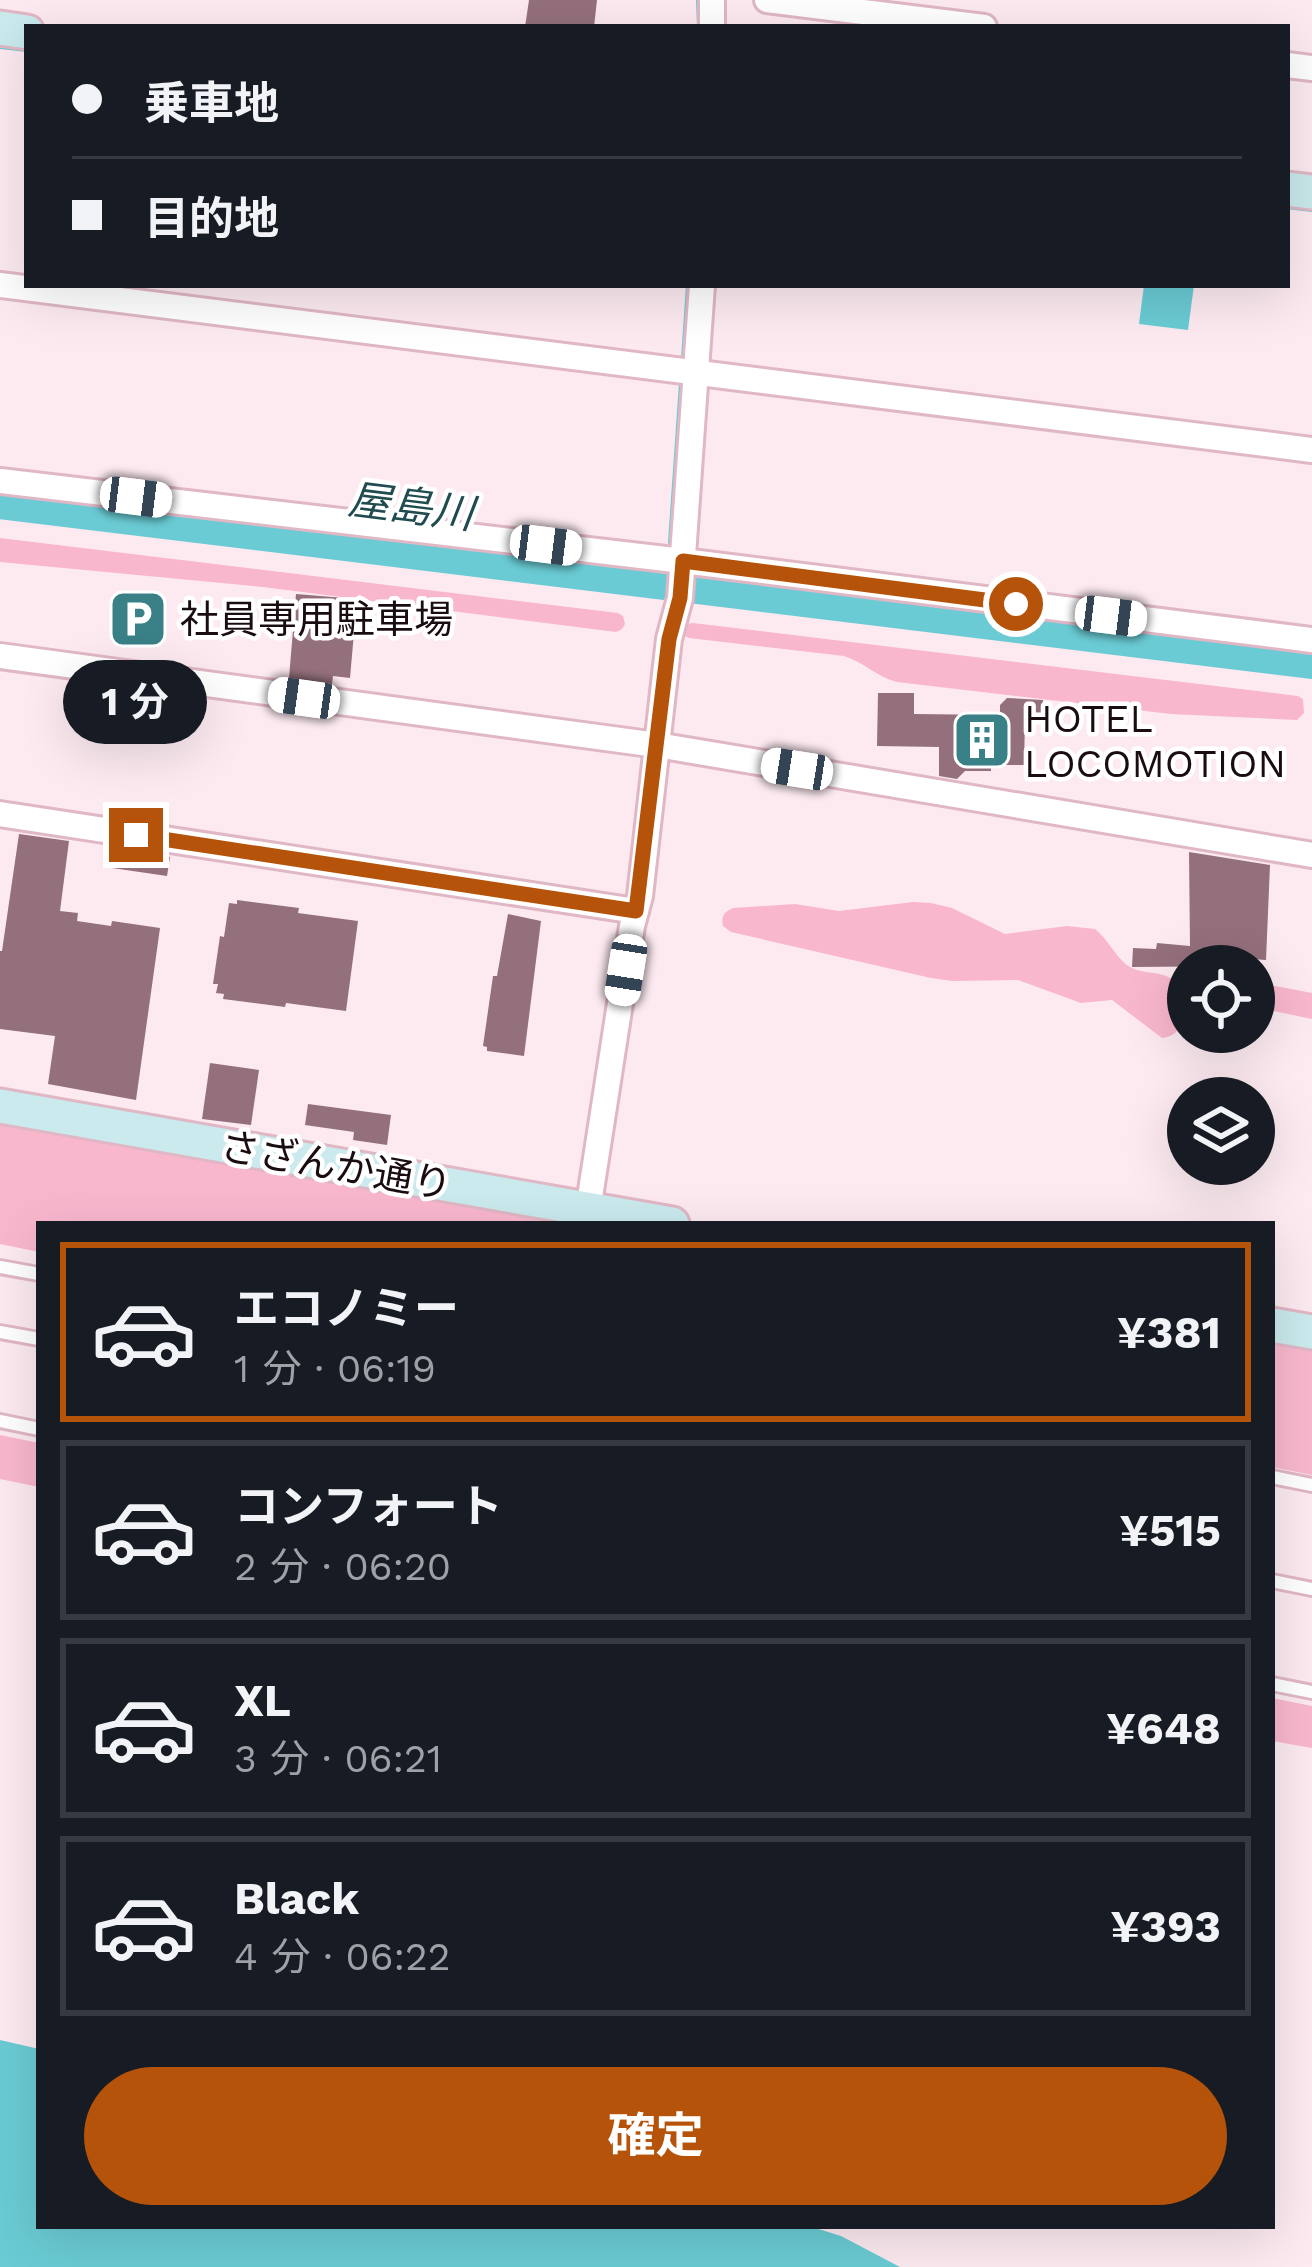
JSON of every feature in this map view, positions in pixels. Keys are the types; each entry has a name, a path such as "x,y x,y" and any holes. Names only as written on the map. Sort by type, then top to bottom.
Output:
{"street":[{"path":"767,0 960,24"},
{"path":"0,285 1312,450"},
{"path":"588,1210 636,911 669,639 680,598 702,288"},
{"path":"0,482 1312,640"},
{"path":"0,656 657,745 1312,853"},
{"path":"0,814 636,911"},
{"name":"さざんか通り","path":"0,1106 654,1221"},
{"path":"1275,1326 1312,1332"}],"lane":[{"path":"0,1267 36,1273"},
{"path":"0,1332 36,1339"},
{"path":"0,1421 36,1428"},
{"path":"1275,1478 1312,1485"},
{"path":"1275,1582 1312,1589"},
{"path":"1275,1685 1312,1692"}],"shaded area":[{"path":"0,538 618,613 625,624 616,632 263,587 0,562"},
{"path":"686,624 1298,696 1303,699 1304,713 1297,720 1171,714 897,682 844,656 683,635"},
{"path":"931,903 1005,934 1067,926 1095,929 1127,965 1167,976 1167,1036 1162,1038 1112,1000 1081,1003 1018,980 931,978 731,932 722,923 733,908 795,904 839,911"},
{"path":"1275,986 1312,993 1312,1019 1275,1011"},
{"path":"0,1122 562,1221 36,1221 36,1251 0,1244"},
{"path":"1275,1342 1312,1348 1312,1475 1275,1468"},
{"path":"0,1435 36,1442 36,1486 0,1479"},
{"path":"1275,1699 1312,1706 1312,1748 1275,1742"}],"water":[{"path":"1144,288 1194,288 1188,330 1139,324"},
{"path":"0,2040 36,2048 36,2229 819,2229 900,2267 0,2267"}],"building":[{"path":"529,0 597,0 594,24 525,24"},
{"path":"296,594 357,599 350,678 333,676 332,684 289,678"},
{"name":"HOTEL LOCOMOTION","path":"878,693 914,693 914,714 1000,715 1000,705 1007,698 1043,700 1043,718 1025,718 1024,765 991,765 991,771 965,771 957,779 939,776 939,747 877,746"},
{"path":"19,834 69,841 60,911 78,913 77,921 160,928 136,1100 48,1084 55,1036 0,1029 0,951"},
{"path":"115,848 170,857 167,876 112,868"},
{"path":"1189,852 1270,865 1267,945 1190,945"},
{"path":"237,900 358,921 346,1011 223,999 224,994 216,993 218,984 213,984 220,936 224,937 229,903 237,904"},
{"path":"508,914 541,921 524,1056 487,1051 483,1046"},
{"path":"1157,943 1179,945 1167,945 1167,967 1132,967 1133,948 1156,949"},
{"path":"210,1063 259,1070 251,1125 202,1119"},
{"path":"308,1104 391,1115 387,1145 353,1140 354,1132 305,1125"}],"waterway":[{"path":"699,0 700,24"},
{"path":"0,46 24,49"},
{"path":"1290,206 1312,209"},
{"path":"684,358 689,288"},
{"path":"671,542 682,383"},
{"name":"屋島川","path":"0,501 1312,661"},
{"path":"669,582 670,568"}],"place":[{"name":"社員専用駐車場","path":"138,619"},
{"name":"HOTEL LOCOMOTION","path":"982,740"}],"route":[{"path":"136,835 636,911 683,561 1016,604"}]}
